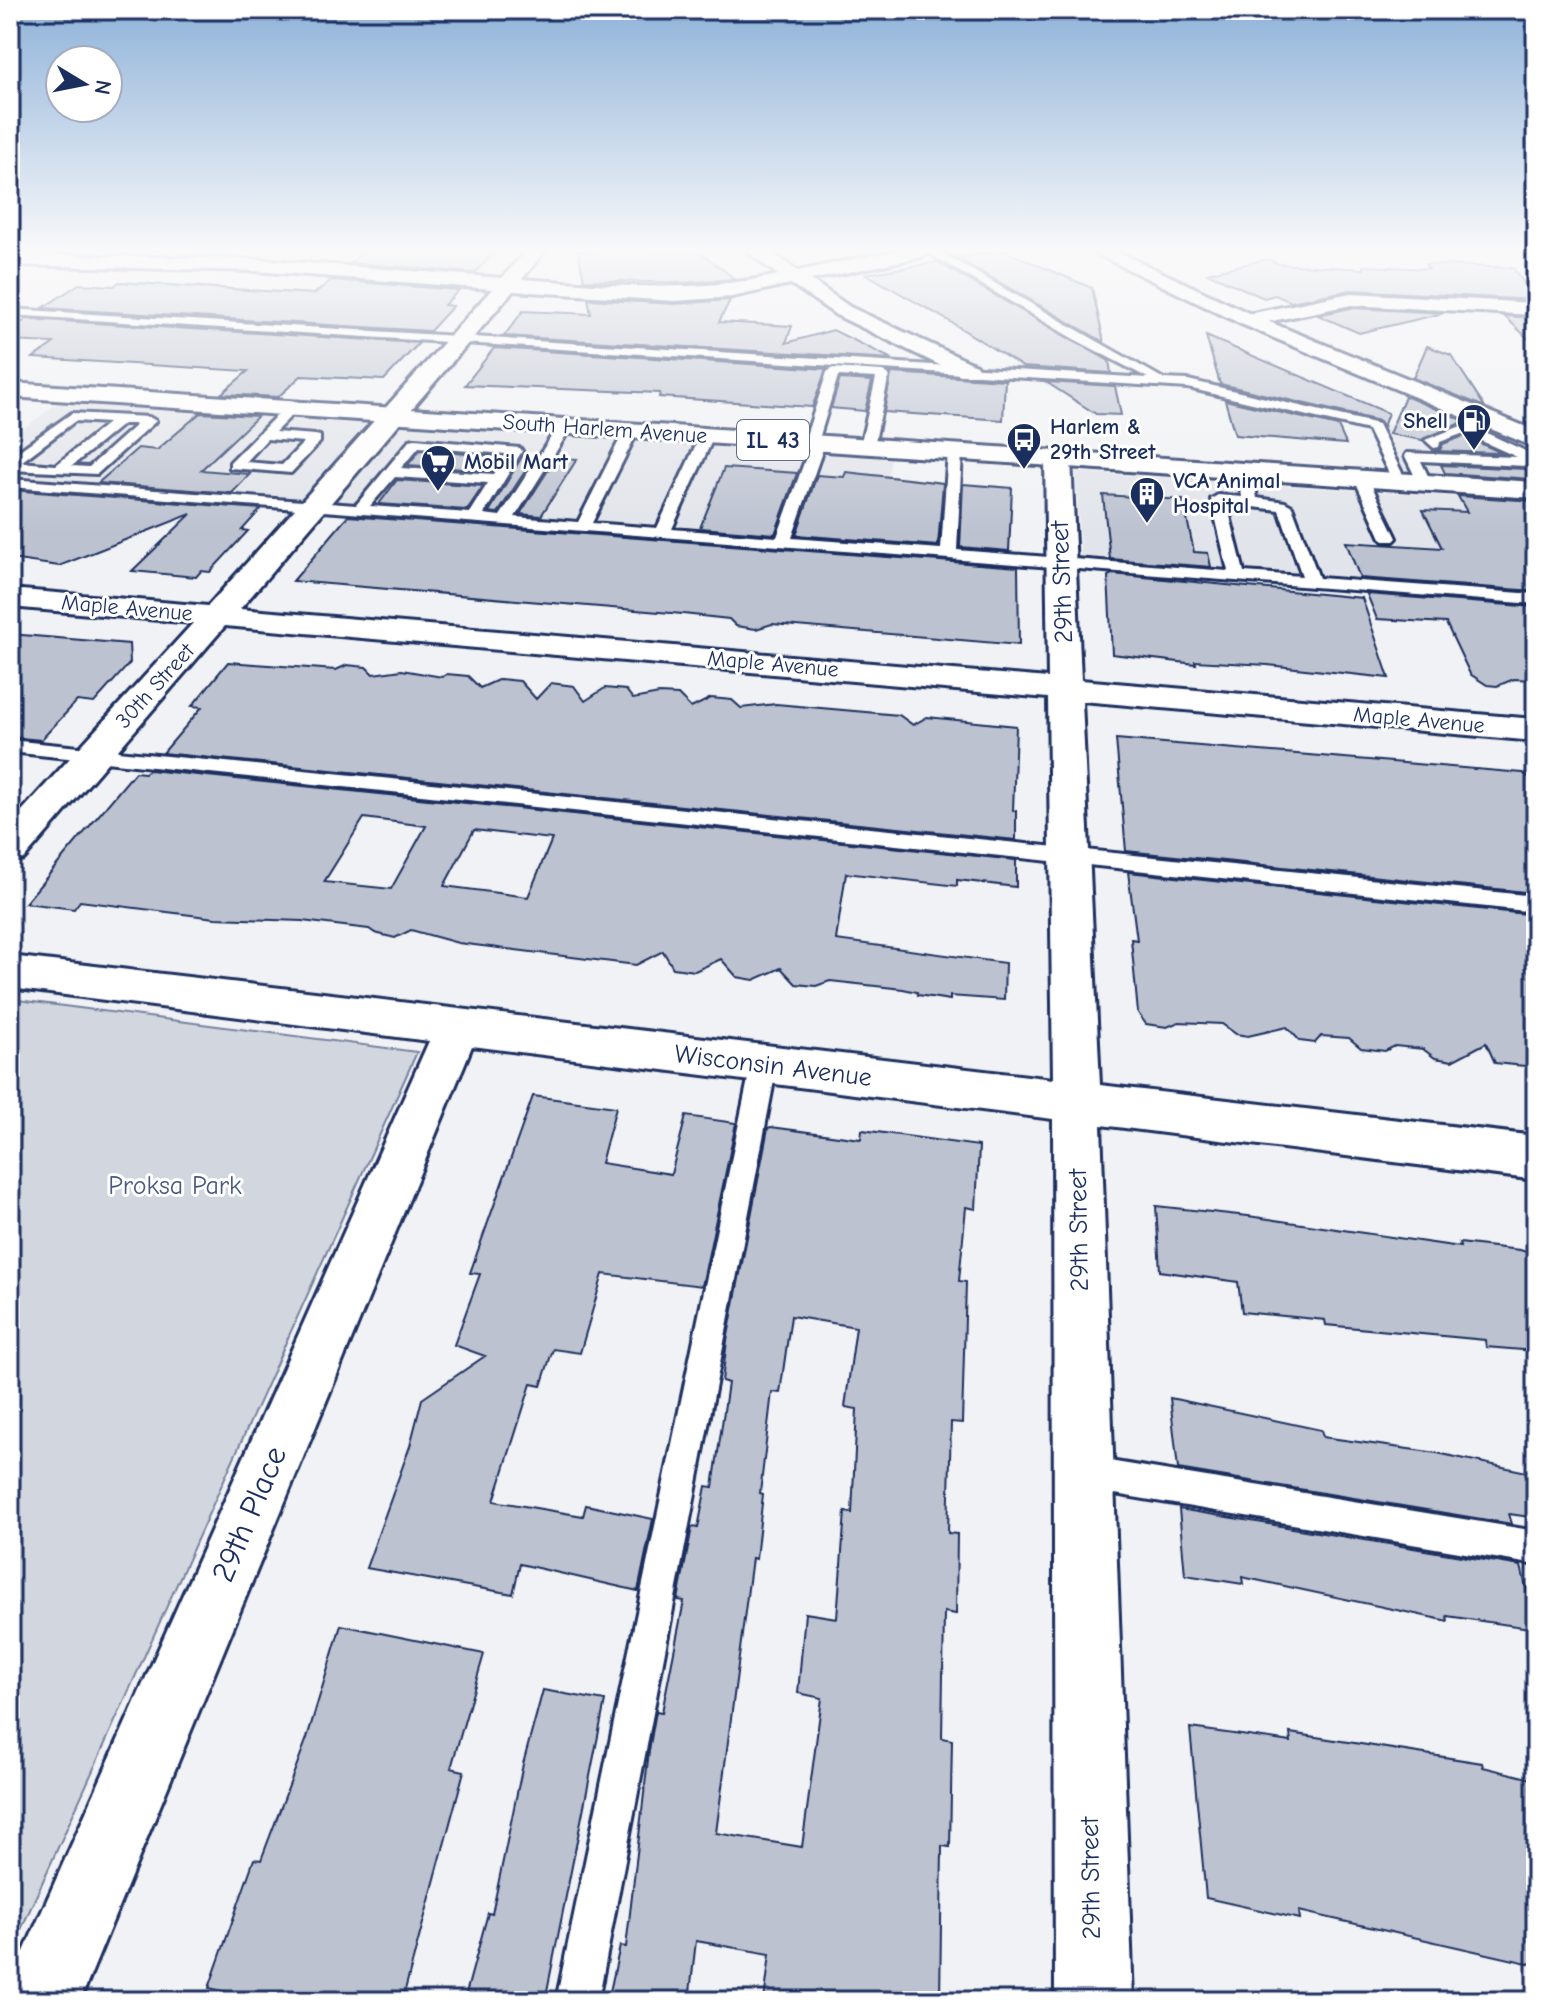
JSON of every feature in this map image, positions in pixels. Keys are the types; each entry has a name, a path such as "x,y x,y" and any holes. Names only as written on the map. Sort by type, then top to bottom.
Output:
{"street":[{"name":"30th Street","path":"10,849 217,616 352,495 388,448 395,415 456,345"},
{"path":"915,345 968,370"},
{"path":"1293,345 1474,444 1536,440"},
{"name":"South Harlem Avenue","path":"10,390 142,415 291,409 1536,490"},
{"name":"29th Street","path":"1058,458 1077,1102 1094,2001"},
{"name":"Maple Avenue","path":"10,598 1536,730"},
{"name":"Wisconsin Avenue","path":"10,972 1536,1158"},
{"name":"29th Place","path":"41,2001 457,1028"}],"lane":[{"path":"542,345 1168,382 1373,427 1412,482"},
{"path":"1094,345 1168,382"},
{"path":"783,541 833,372 883,375 867,446"},
{"path":"264,435 315,439 286,470 235,465 264,435 291,409"},
{"path":"10,465 72,417 142,415"},
{"path":"10,465 92,471 142,415"},
{"path":"59,469 142,415"},
{"path":"428,444 448,419"},
{"path":"481,449 510,423"},
{"path":"505,520 565,426"},
{"path":"583,526 631,431"},
{"path":"663,532 707,436"},
{"path":"1439,452 1432,440 1474,444"},
{"path":"391,472 388,448 415,443 446,448 515,451 477,513"},
{"path":"1412,482 1412,456 1474,444"},
{"path":"949,554 955,452"},
{"path":"1245,471 1250,502"},
{"path":"352,495 391,472 460,474 499,479"},
{"path":"1361,478 1389,538"},
{"path":"10,483 352,495 505,520 1536,599"},
{"path":"1237,576 1218,499 1285,506 1312,582"},
{"path":"10,746 1536,904"},
{"path":"577,2001 764,1065"},
{"path":"1082,1473 1536,1548"}],"shaded area":[{"path":"59,402 378,425 308,502 10,480 10,439"},
{"path":"1442,404 1536,443 1536,478 1389,470 1369,431"},
{"path":"400,426 891,459 874,547 332,504"},
{"path":"1076,472 1536,502 1536,601 1081,567"}],"green space":[{"name":"Proksa Park","path":"10,999 417,1052 10,1954"}],"building":[{"path":"51,345 417,345 384,380 301,376 278,397 221,394 248,371 33,358"},
{"path":"653,345 863,345 892,359"},
{"path":"987,345 1081,345 1109,361 1111,373 1023,367"},
{"path":"1209,345 1227,345 1388,413 1383,427 1379,421 1220,384"},
{"path":"1427,346 1451,355 1485,407 1413,378"},
{"path":"494,348 827,369 812,407 659,397 660,393 465,385"},
{"path":"891,373 1005,380 1003,420 884,412"},
{"path":"840,379 872,381 865,411 831,408"},
{"path":"1046,382 1115,386 1121,415 1096,414"},
{"path":"1405,396 1465,421 1422,440 1389,434"},
{"path":"1225,400 1338,426 1346,444 1235,435"},
{"path":"200,413 258,416 201,470 250,474 232,493 98,483 138,448 157,450"},
{"path":"1464,436 1502,453 1433,451"},
{"path":"420,450 501,457 492,471 408,465"},
{"path":"523,455 535,456 498,513 489,512"},
{"path":"556,458 577,459 541,516 520,514"},
{"path":"1441,465 1526,469 1532,479 1445,473"},
{"path":"724,468 797,473 775,534 700,528"},
{"path":"846,472 943,483 938,546 796,535 817,475 844,477"},
{"name":"Mobil Mart","path":"397,480 483,486 467,510 379,504"},
{"path":"963,484 1012,488 1009,551 960,547"},
{"path":"10,490 261,509 242,530 248,531 210,572 201,571 196,577 132,571 191,514 59,566 10,559"},
{"name":"VCA Animal Hospital","path":"1103,495 1183,500 1194,552 1208,553 1211,567 1110,559"},
{"path":"1458,496 1536,501 1536,591 1360,578 1346,542 1442,548 1423,510 1467,512"},
{"path":"348,516 1018,567 1019,645 772,624 756,629 736,626 729,619 683,614 293,581"},
{"path":"1108,576 1362,598 1389,678 1268,665 1195,661 1196,664 1112,654"},
{"path":"1367,594 1536,607 1536,680 1514,679 1497,686 1487,685 1470,674 1446,623 1377,619"},
{"path":"10,634 129,644 130,663 94,703 77,701 41,740 10,737"},
{"path":"228,662 336,670 347,665 366,667 373,674 402,670 442,677 447,674 468,676 480,688 500,679 520,681 536,699 551,683 574,686 585,701 605,688 626,690 633,699 659,694 678,695 691,708 711,698 732,700 741,708 776,704 899,715 913,725 927,717 1016,726 1013,811 1016,811 1016,840 163,753 202,707 192,706"},
{"path":"1116,739 1523,773 1536,783 1536,893 1126,851"},
{"path":"149,770 1016,860 1016,887 957,880 957,886 846,873 836,940 1005,963 1004,1000 950,996 950,1000 918,995 917,992 903,989 830,981 816,986 796,984 781,968 754,980 737,977 721,959 695,971 673,968 663,951 636,965 458,943 411,930 395,938 369,929 302,921 215,918 80,901 74,909 25,903 135,772 145,773","holes":["364,818 426,826 391,889 324,882","474,830 552,839 528,897 444,886"]},
{"path":"1128,872 1536,915 1536,1067 1495,1063 1486,1043 1452,1061 1435,1058 1423,1049 1395,1046 1385,1051 1361,1048 1349,1038 1321,1036 1315,1043 1300,1041 1287,1027 1248,1036 1236,1034 1222,1024 1179,1022 1167,1027 1146,1024 1138,1013 1131,939 1137,940"},
{"path":"533,1096 616,1107 601,1163 671,1174 686,1116 736,1123 702,1286 603,1274 580,1353 553,1349 541,1386 531,1384 494,1501 583,1516 586,1505 653,1519 638,1591 520,1564 513,1594 366,1568 410,1446 422,1399 485,1356 454,1345 480,1274 470,1273"},
{"path":"768,1128 861,1139 862,1130 979,1146 976,1209 966,1207 959,1281 966,1282 962,1423 951,1422 948,1533 957,1534 956,1614 944,1612 942,1738 952,1740 950,1847 942,1846 940,2001 764,2001 770,1954 696,1941 689,2001 608,2001 620,1946 626,1947 649,1751 656,1711 662,1712 684,1601 678,1600 692,1527 698,1528 706,1486 713,1487 728,1383 722,1381 727,1341","holes":["791,1316 856,1327 845,1407 857,1409 852,1513 845,1512 837,1618 805,1613 798,1693 822,1698 802,1847 716,1833 752,1558 756,1559 772,1392 780,1393"]},
{"path":"1156,1206 1460,1247 1459,1243 1520,1250 1536,1255 1536,1351 1486,1347 1485,1340 1326,1325 1325,1320 1242,1312 1238,1282 1160,1271"},
{"path":"1170,1398 1321,1430 1323,1437 1437,1453 1536,1474 1536,1518 1509,1514 1512,1524 1178,1469"},
{"path":"1179,1509 1521,1566 1536,1629 1447,1616 1448,1621 1242,1577 1243,1584 1185,1575"},
{"path":"341,1625 484,1654 451,1768 464,1771 402,2001 268,2001 209,1988 254,1859 261,1860 307,1738"},
{"path":"543,1690 605,1701 545,2001 464,2001 488,1913 492,1914 523,1764"},
{"path":"1190,1728 1291,1742 1290,1733 1482,1763 1483,1767 1536,1780 1536,1965 1299,1911 1300,1919 1206,1898"}],"place":[{"name":"Shell","path":"1474,452"},
{"name":"Harlem & 29th Street","path":"1024,471"},
{"name":"Mobil Mart","path":"438,493"},
{"name":"VCA Animal Hospital","path":"1147,525"}]}
